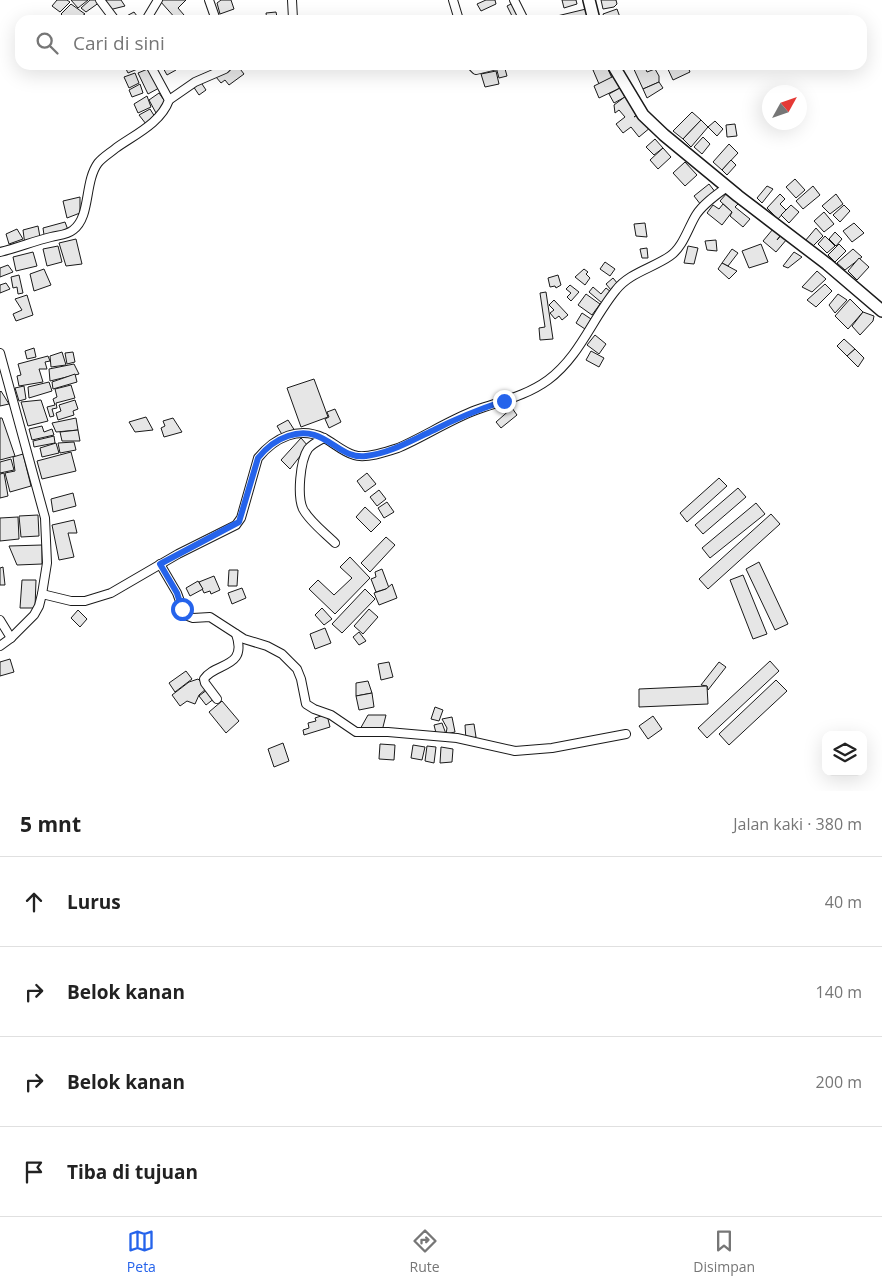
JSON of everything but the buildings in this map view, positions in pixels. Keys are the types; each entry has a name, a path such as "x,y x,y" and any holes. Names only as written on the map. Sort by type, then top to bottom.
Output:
{"main road":[{"path":"589,0 593,15"},
{"path":"616,70 643,115 688,156 827,264 882,311"}],"street":[{"path":"100,0 111,15"},
{"path":"209,0 214,15"},
{"path":"292,0 293,15"},
{"path":"453,0 458,15"},
{"path":"514,0 522,15"},
{"path":"149,15 156,2"},
{"path":"153,70 168,100"},
{"path":"0,252 66,234 73,230 81,222 93,172 99,161 155,120 166,106 168,100 200,80 223,70"},
{"path":"42,594 71,601 85,601 111,593 160,564 239,522 258,458 264,450 286,436 307,432 324,438 355,456 366,456 397,448 475,410 528,393 549,379 563,366 587,336 621,284 677,250 697,214 726,187"},
{"path":"0,354 44,518 47,563 42,594 34,615 0,646"},
{"path":"324,438 312,445 304,456 301,471 300,500 304,511 335,543"},
{"path":"160,564 177,593 185,615 193,618 210,617 244,639 267,646 282,654 297,669 306,704 314,710 331,715 356,732 388,732 457,738 515,751 552,748 626,734"},
{"path":"0,620 11,638"},
{"path":"217,699 204,679 209,674 229,663 235,656 238,650 236,634"}],"route":[{"path":"182,609 177,593 160,564 239,522 258,458 273,443 286,436 307,432 324,438 355,456 366,456 397,448 475,410 504,401"}]}
